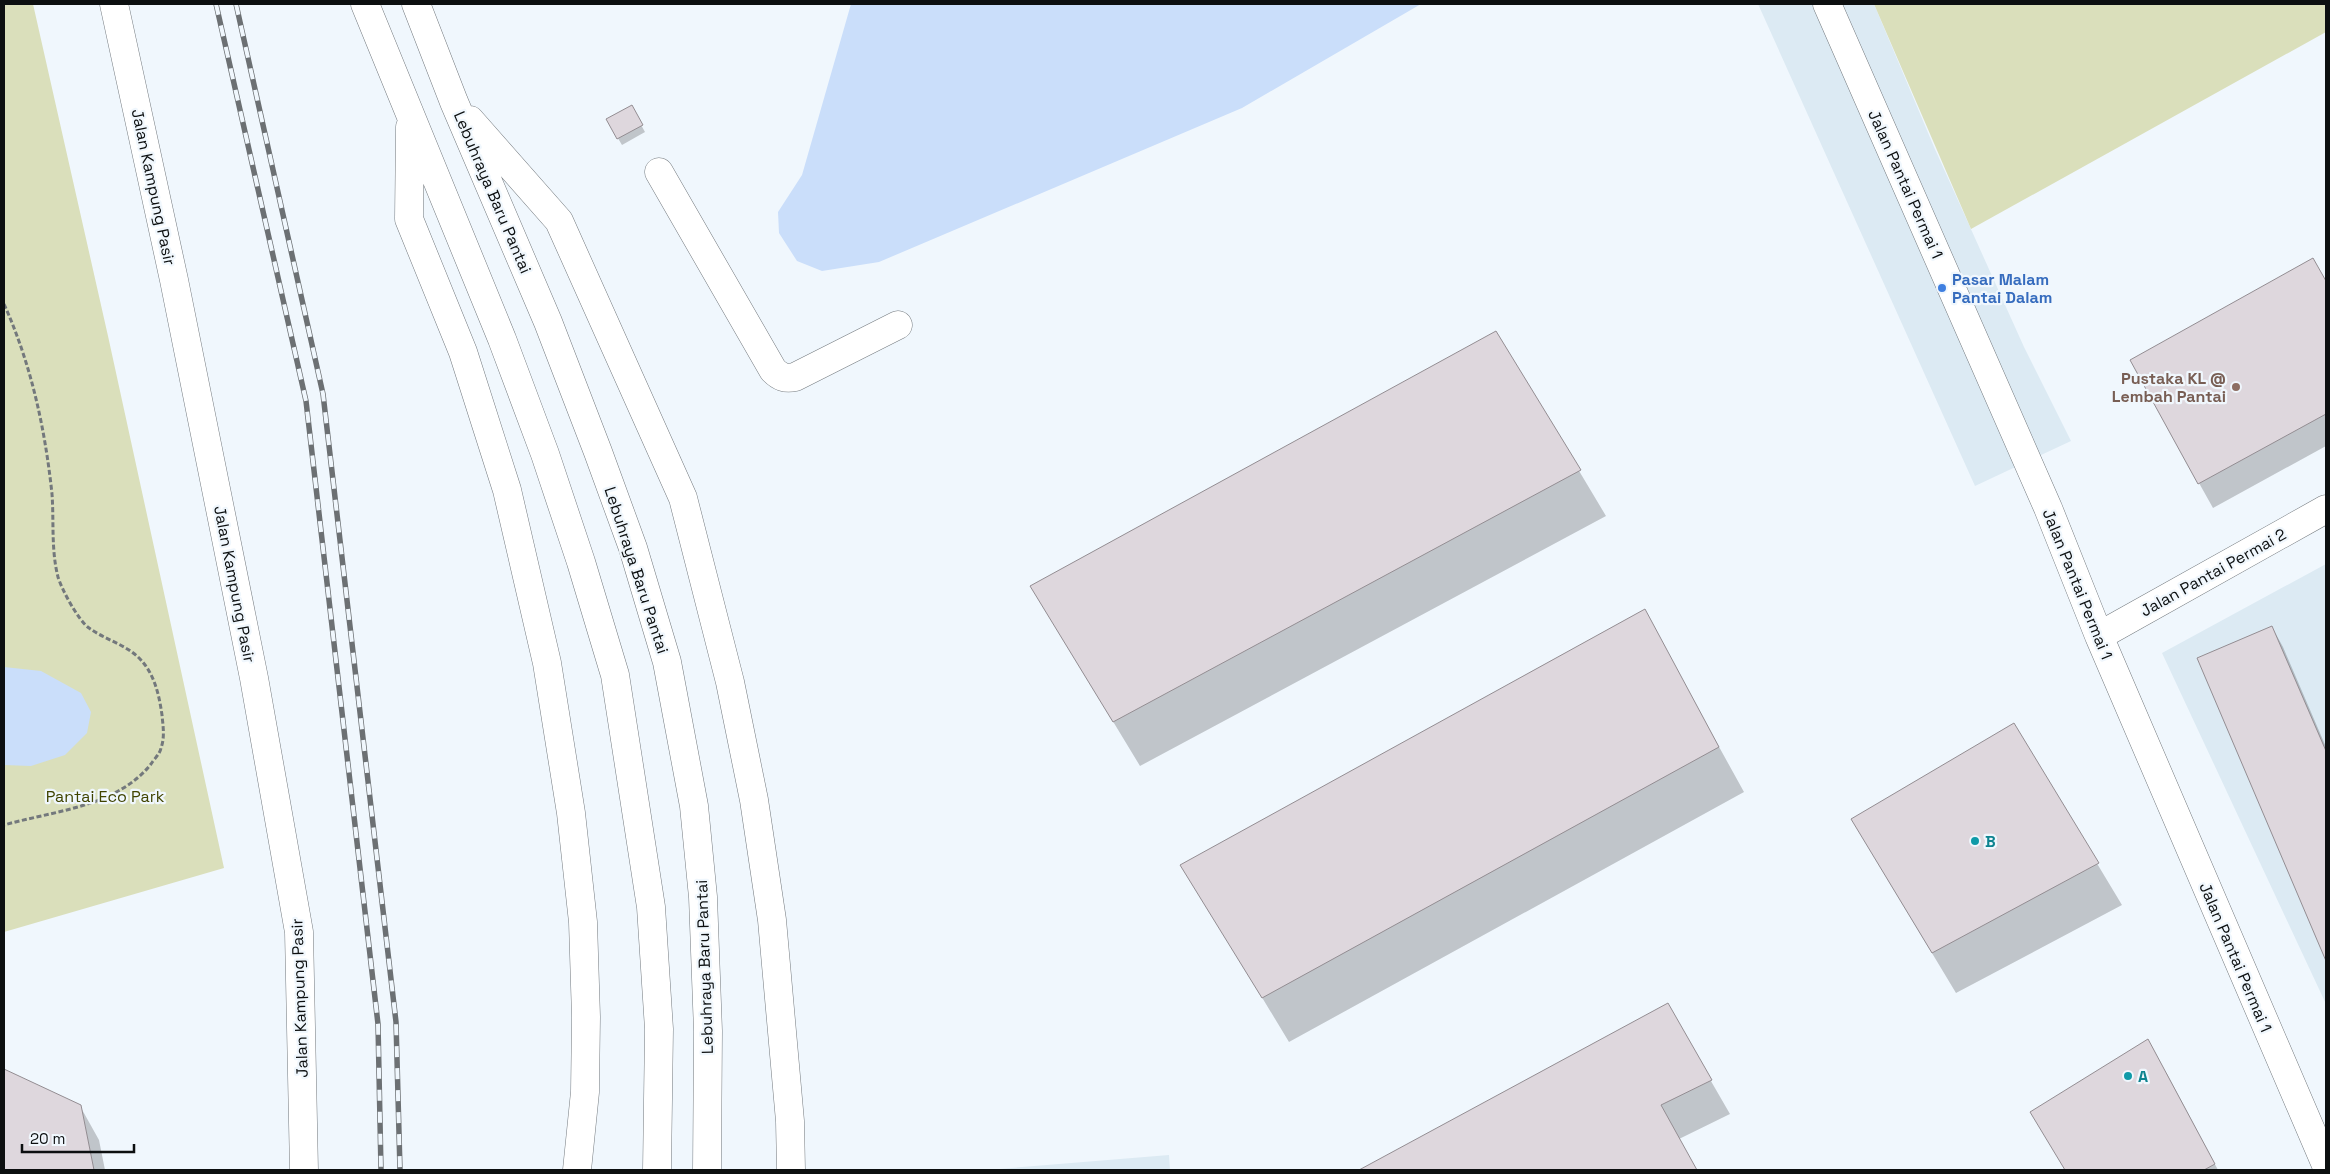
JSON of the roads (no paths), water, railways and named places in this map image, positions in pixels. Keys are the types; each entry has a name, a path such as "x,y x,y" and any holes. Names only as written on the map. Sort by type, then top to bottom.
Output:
{"main road":[{"name":"Jalan Kampung Pasir","path":"114,4 172,270 254,678 299,932 304,1170"},
{"path":"365,4 502,340 545,454 581,562 615,675 638,813 651,907 658,1020 658,1170"},
{"name":"Lebuhraya Baru Pantai","path":"416,4 454,102 548,322 633,548 667,662 694,806 704,916 708,1031 707,1170"},
{"name":"Jalan Pantai Permai 1","path":"1827,4 2048,508 2099,636 2326,1165"},
{"path":"454,102 559,221 683,498 730,682 754,800 772,920 790,1121 791,1170"},
{"path":"410,116 408,219 463,352 507,490 548,672 570,813 583,922 586,1017 585,1074 577,1170"},
{"path":"659,172 773,370 779,376 787,379 795,377 898,325"},
{"name":"Jalan Pantai Permai 2","path":"2099,636 2326,509"}],"water":[{"path":"851,4 1421,4 1242,108 879,262 822,271 797,261 779,233 778,212 802,175"},
{"path":"4,667 41,671 81,693 91,712 87,733 65,755 31,766 4,765"}],"railway":[{"path":"216,4 306,401 378,1024 381,1170"},
{"path":"236,4 323,394 396,1022 400,1170"}],"place":[{"name":"Pasar Malam Pantai Dalam","path":"1942,288"},
{"name":"Pustaka KL @ Lembah Pantai","path":"2236,387"},
{"name":"B","path":"1975,841"},
{"name":"A","path":"2128,1076"}],"park label":[{"name":"Pantai Eco Park","path":"105,796"}]}
